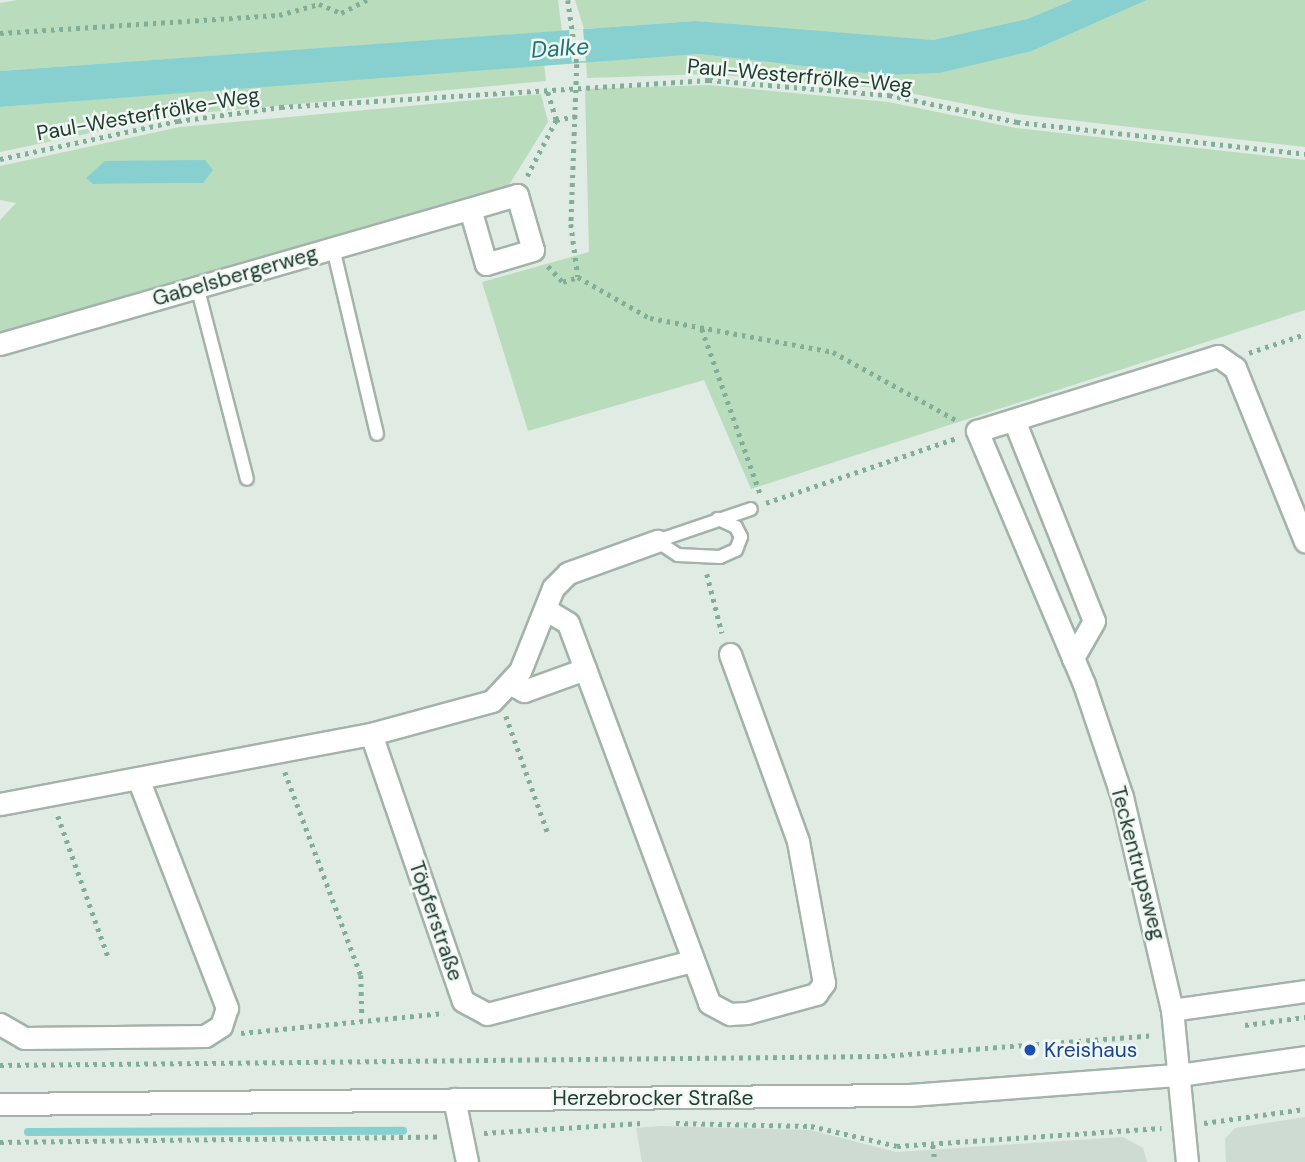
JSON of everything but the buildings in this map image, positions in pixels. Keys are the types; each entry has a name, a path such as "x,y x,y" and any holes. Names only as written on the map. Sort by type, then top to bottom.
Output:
{"street":[{"name":"Gabelsbergerweg","path":"0,344 517,195"},
{"path":"470,209 486,264 533,250 517,195"},
{"path":"977,431 1218,356 1229,360 1305,541"},
{"path":"1014,420 1094,621 1073,658"},
{"name":"Teckentrupsweg","path":"977,431 1073,658 1122,797 1172,1010 1187,1162"},
{"path":"504,690 545,609 568,573 657,541"},
{"path":"545,609 568,623 709,1003 730,1014 816,994 824,983 798,841 730,654"},
{"path":"0,804 139,781 371,734 444,717 504,690 524,691 585,669"},
{"name":"Töpferstraße","path":"371,734 463,1001 486,1014 692,961"},
{"path":"0,1024 24,1038 205,1036 221,1026 227,1008 139,781"},
{"path":"1172,1010 1305,991"},
{"name":"Herzebrocker Straße","path":"0,1104 897,1095 1179,1075 1305,1057"},
{"path":"454,1099 459,1136 467,1162"}],"lane":[{"path":"333,248 377,434"},
{"path":"197,286 247,479"},
{"path":"657,541 751,509"},
{"path":"657,541 678,555 704,559 736,550 741,537 736,527 718,519"}],"path":[{"path":"0,33 279,15 319,4 341,13 367,0"},
{"path":"568,0 575,28 577,64 571,224 578,277"},
{"name":"Paul-Westerfrölke-Weg","path":"0,159 191,119 546,87 709,80 889,95 1017,122 1305,154"},
{"path":"517,195 555,120 546,87"},
{"path":"555,120 576,116"},
{"path":"533,250 563,282 578,277 650,318 832,352 977,431"},
{"path":"702,329 764,504"},
{"path":"1229,360 1305,334"},
{"path":"751,509 977,431"},
{"path":"704,559 730,654"},
{"path":"504,690 548,833"},
{"path":"278,753 360,975 362,1016"},
{"path":"50,796 109,959"},
{"path":"221,1026 238,1034 362,1016 447,1013 463,1001"},
{"path":"1233,1027 1305,1017"},
{"path":"0,1065 883,1056 1175,1033"},
{"path":"1244,1118 1305,1109"},
{"path":"661,1122 811,1126 897,1146 1121,1132"},
{"path":"0,1142 459,1136 648,1123"},
{"path":"933,1144 935,1162"}],"shaded area":[{"path":"1305,1117 1305,1162 1226,1162 1225,1139 1235,1128"},
{"path":"661,1126 810,1130 896,1152 1123,1137 1143,1148 1147,1162 642,1162 636,1128"}],"green space":[{"path":"17,0 558,0 562,31 0,71 0,3"},
{"path":"575,0 1073,0 1027,19 933,40 887,40 695,21 584,29"},
{"path":"1147,0 1305,0 1305,147 1017,114 889,89 710,74 587,78 586,60 698,54 881,75 1032,51"},
{"path":"544,64 546,81 177,115 0,152 0,107"},
{"path":"709,85 888,102 1016,128 1305,160 1305,310 751,489 704,380 528,431 482,282 589,252 585,89"},
{"path":"541,94 548,122 509,185 0,332 0,220 16,203 0,200 0,166 180,127","holes":["205,160 202,183 93,184"]}],"water":[{"name":"Dalke","path":"1073,0 1147,0 1032,51 939,73 881,75 698,54 0,107 0,71 695,21 933,40 1027,19"},
{"path":"205,160 213,170 203,183 93,184 86,178 105,161"}],"pier":[{"path":"583,29 586,61 572,62 569,30"}],"waterway":[{"path":"28,1132 403,1131"}],"place":[{"name":"Kreishaus","path":"1030,1050"}]}
